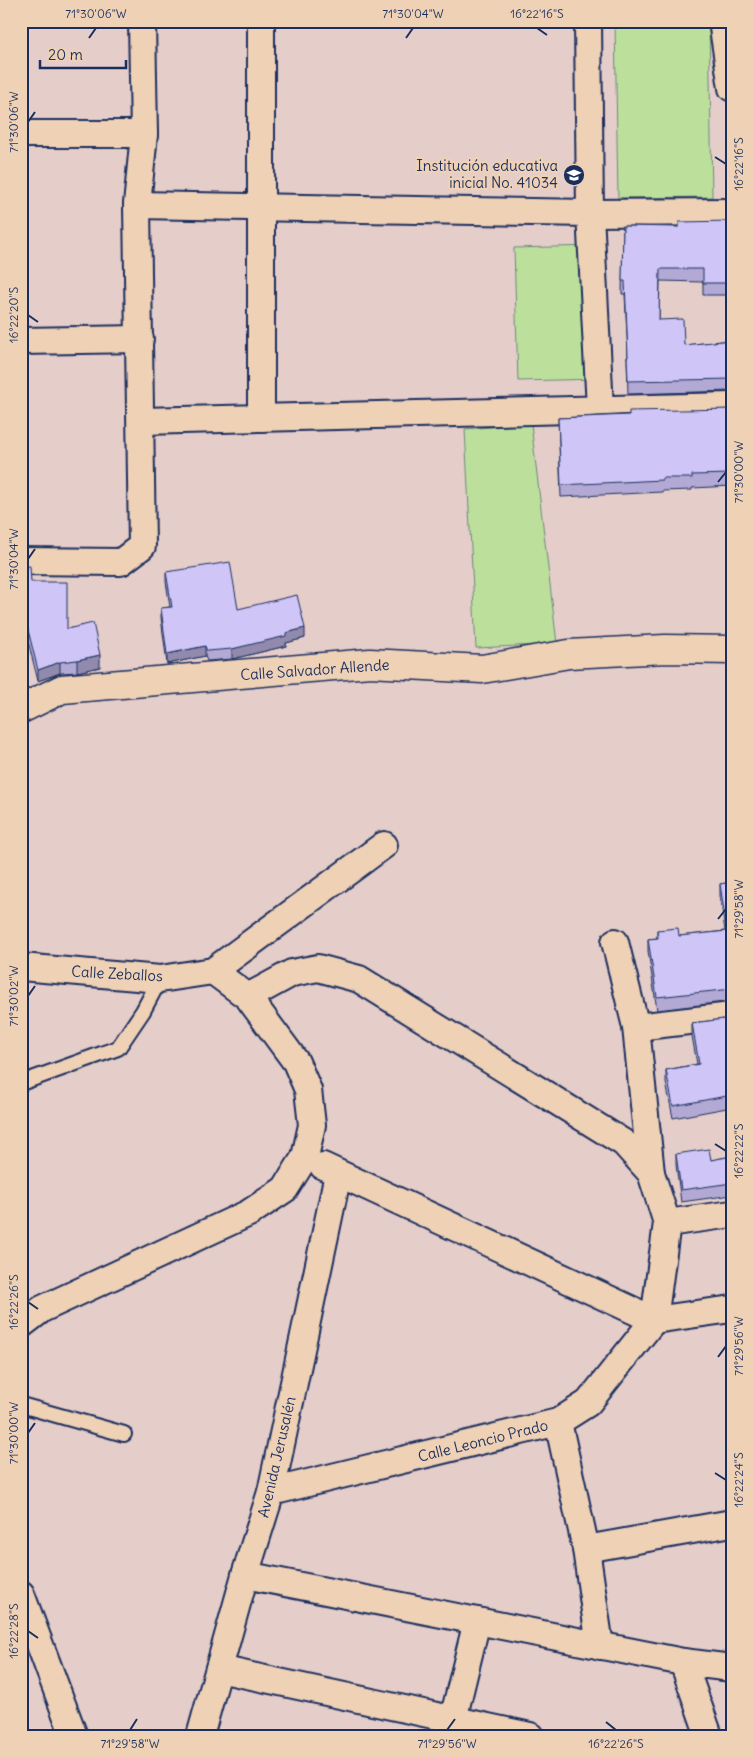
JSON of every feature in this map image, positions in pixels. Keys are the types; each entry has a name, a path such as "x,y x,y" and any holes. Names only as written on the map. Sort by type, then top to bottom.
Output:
{"street":[{"path":"21,561 121,562 142,546 138,205 144,134 142,21"},
{"path":"261,21 261,418"},
{"path":"588,21 590,213 600,410"},
{"path":"722,21 732,88"},
{"path":"21,134 144,134"},
{"path":"138,205 590,213 732,212"},
{"path":"21,341 140,339"},
{"path":"142,421 732,406"},
{"name":"Calle Salvador Allende","path":"21,709 62,689 370,663 482,669 569,654 666,649 732,650"},
{"path":"21,1325 42,1309 249,1213 285,1189 305,1156 312,1124 308,1090 296,1062 248,997 213,971 384,845"},
{"path":"615,942 636,1027 651,1173 667,1223 654,1320"},
{"name":"Calle Zeballos","path":"21,967 160,979 213,971"},
{"path":"248,997 292,973 318,968 359,980 624,1143 651,1173"},
{"path":"636,1027 732,1016"},
{"path":"305,1156 338,1174 654,1320 732,1309"},
{"name":"Avenida Jerusalén","path":"200,1736 271,1492 338,1174"},
{"path":"667,1223 732,1214"},
{"name":"Calle Leoncio Prado","path":"271,1492 558,1422 588,1403 654,1320"},
{"path":"558,1422 586,1549 600,1646"},
{"path":"586,1549 732,1523"},
{"path":"246,1575 683,1662 732,1668"},
{"path":"21,1594 74,1736"},
{"path":"451,1728 477,1621"},
{"path":"683,1662 709,1736"},
{"path":"219,1669 451,1728 530,1736"}],"lane":[{"path":"21,1083 118,1048 143,1011 160,979"},
{"path":"21,1404 124,1434"}],"green space":[{"path":"615,21 709,21 712,197 618,198"},
{"path":"595,246 599,379 518,381 514,248"},
{"path":"531,424 557,644 476,648 465,429"}],"building":[{"path":"732,221 732,283 703,283 703,269 660,269 659,320 683,319 684,345 732,340 732,379 628,381 625,281 622,281 623,226 679,227 679,222"},
{"path":"732,409 732,474 692,475 692,478 662,478 662,480 561,485 558,418 629,415 629,411"},
{"path":"230,562 238,609 297,595 305,628 286,633 286,636 232,649 207,651 205,646 167,654 161,608 172,607 166,572"},
{"path":"30,566 31,582 67,582 67,629 93,623 100,655 60,662 38,670 27,626 21,626 21,567"},
{"path":"732,882 732,989 657,997 648,939 658,938 657,930 678,928 679,936 727,931 720,884"},
{"path":"732,1018 732,1095 673,1106 666,1070 699,1064 692,1023"},
{"path":"709,1149 711,1160 732,1156 732,1183 681,1190 676,1154"}],"place":[{"name":"Institución educativa inicial No. 41034","path":"574,175"}]}
